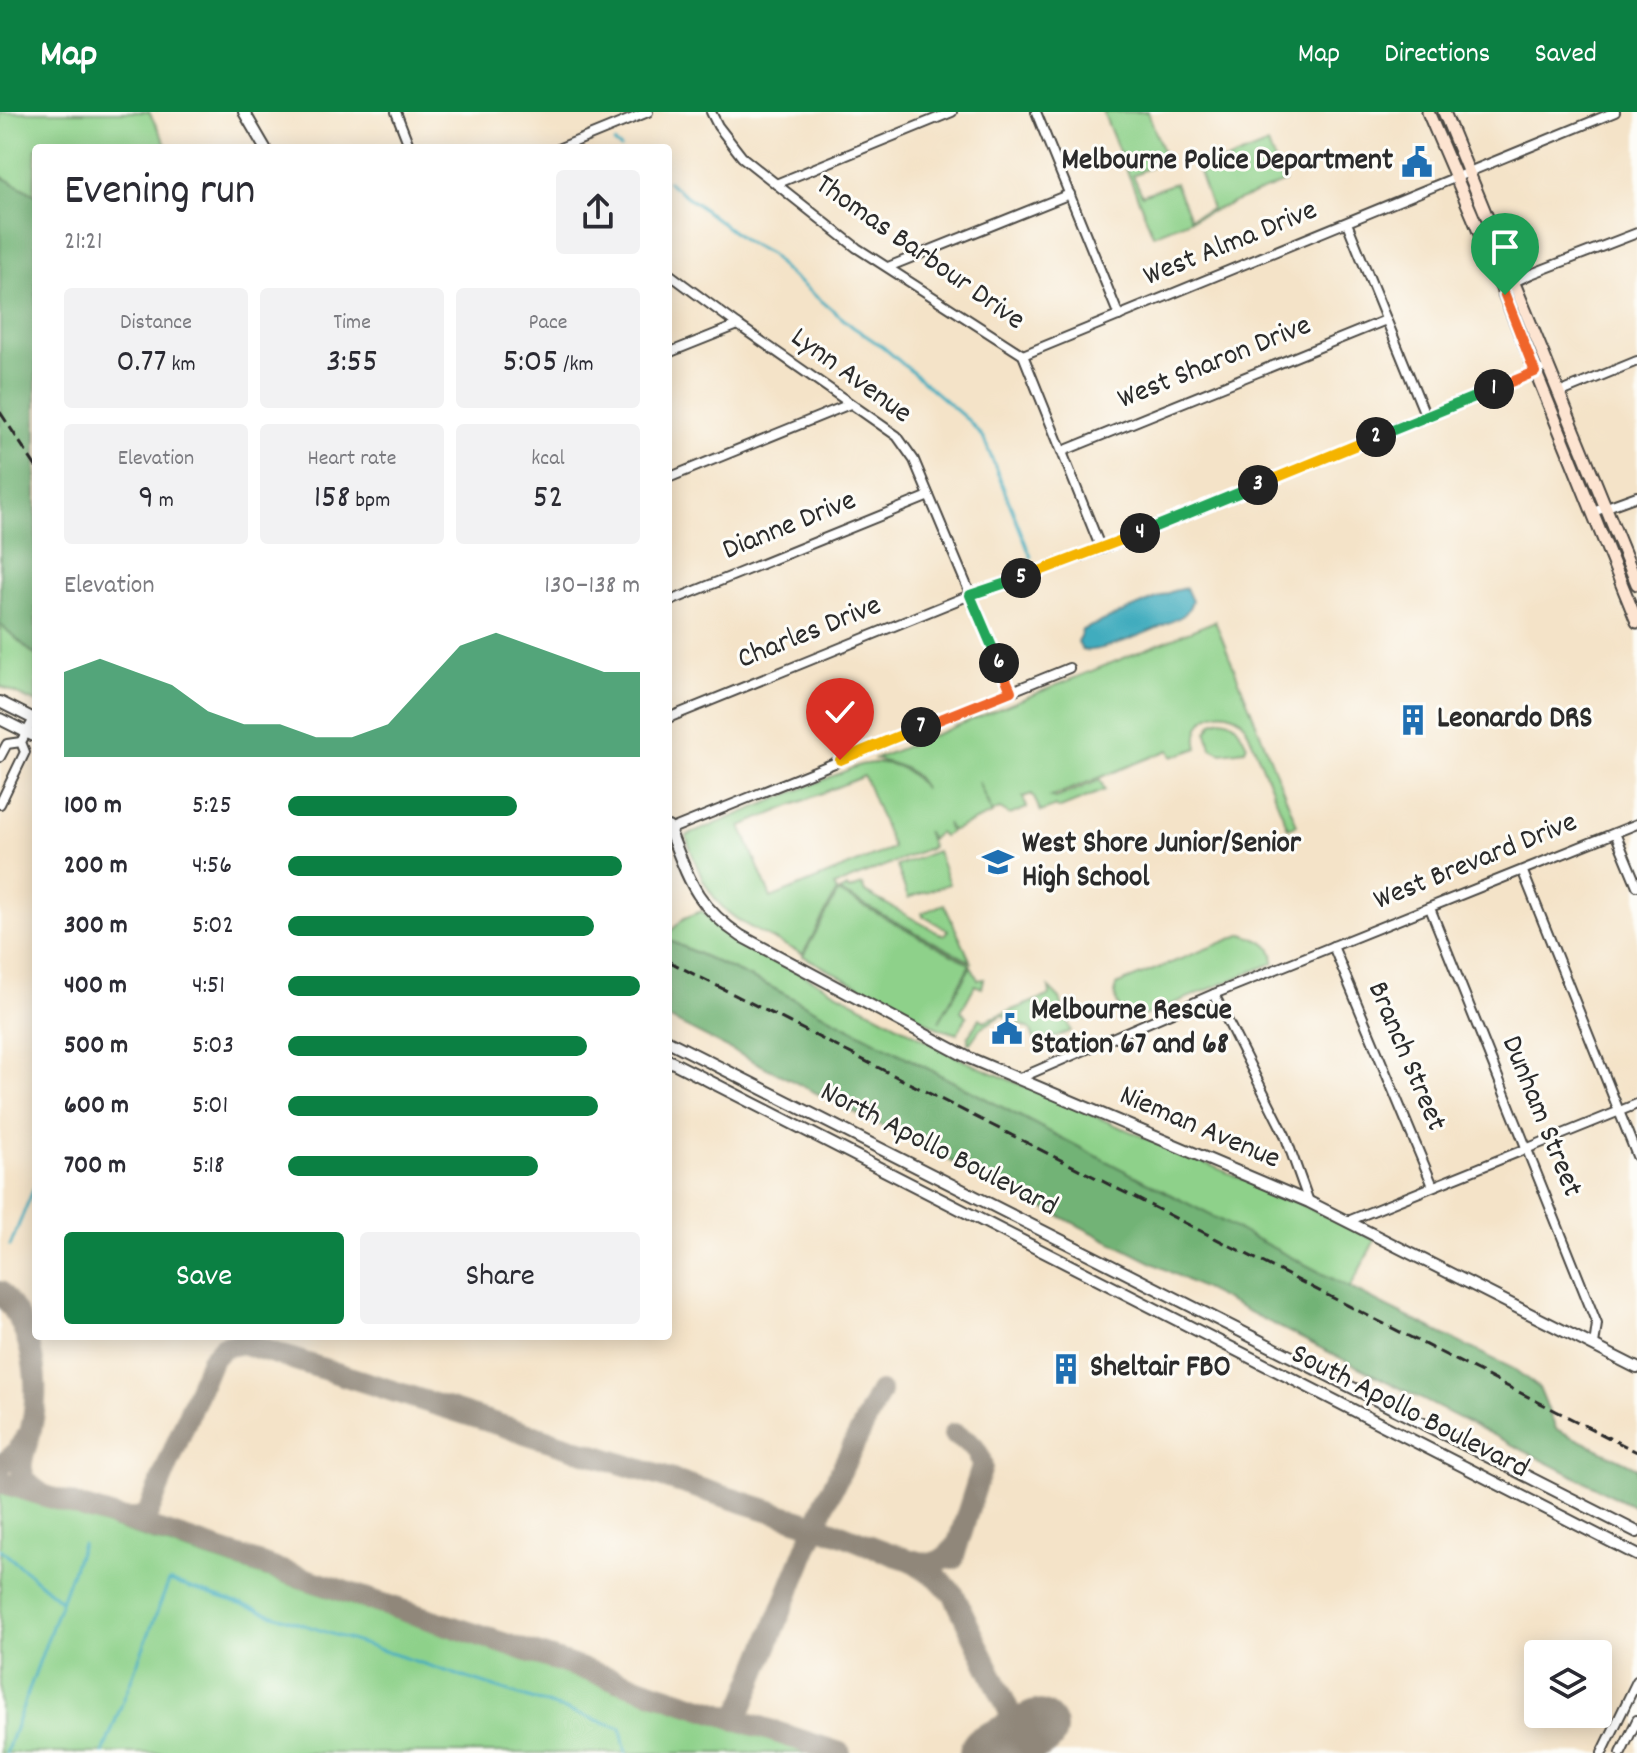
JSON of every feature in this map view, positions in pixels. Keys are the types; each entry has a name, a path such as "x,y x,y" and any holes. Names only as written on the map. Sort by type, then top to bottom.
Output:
{"main road":[{"path":"1428,112 1637,622"},
{"path":"1444,112 1637,584"}],"street":[{"path":"244,112 263,144"},
{"path":"396,112 408,144"},
{"path":"570,144 648,112"},
{"name":"Thomas Barbour Drive","path":"711,112 742,157 857,248 1023,355 1101,549"},
{"path":"776,184 952,112"},
{"path":"1036,112 1119,316"},
{"name":"West Alma Drive","path":"1023,355 1615,112"},
{"path":"888,267 1070,194"},
{"path":"1347,223 1426,417"},
{"path":"1505,295 1514,282 1637,233"},
{"name":"Lynn Avenue","path":"672,276 897,436 914,460 1011,691"},
{"name":"West Sharon Drive","path":"1063,451 1386,320"},
{"path":"672,351 738,325"},
{"path":"1559,393 1637,361"},
{"name":"Charles Drive","path":"672,716 970,595 1101,549 1548,367"},
{"path":"672,476 850,404"},
{"name":"Dianne Drive","path":"672,600 929,496"},
{"path":"1593,512 1637,496"},
{"path":"672,828 1069,668"},
{"path":"0,702 32,718"},
{"path":"0,719 28,737"},
{"path":"0,757 7,744 28,737"},
{"path":"0,804 25,752 28,737"},
{"name":"West Brevard Drive","path":"1020,1078 1214,994 1637,824"},
{"path":"1615,833 1637,886"},
{"name":"Nieman Avenue","path":"672,836 693,889 704,906 741,936 967,1057 1309,1202 1637,1368"},
{"path":"1523,872 1637,1156"},
{"name":"Dunham Street","path":"1430,908 1597,1324 1594,1345"},
{"name":"Branch Street","path":"1333,946 1433,1186"},
{"path":"1214,994 1285,1135 1309,1202"},
{"name":"North Apollo Boulevard","path":"672,1043 1186,1304"},
{"name":"North Apollo Boulevard","path":"672,1062 1160,1312"},
{"path":"1348,1221 1637,1104"},
{"name":"South Apollo Boulevard","path":"1186,1304 1637,1532"},
{"name":"South Apollo Boulevard","path":"1160,1312 1637,1555"},
{"path":"1602,1753 1637,1681"},
{"path":"1621,1753 1637,1720"}],"green space":[{"path":"0,112 149,112 166,144 32,144 32,194 0,176"},
{"path":"1103,112 1148,112 1166,160 1133,175 1142,195 1175,183 1190,218 1212,209 1199,172 1268,144 1285,182 1153,235"},
{"path":"0,176 32,193 32,652 0,624"},
{"path":"1215,621 1297,825 1288,828 1245,724 1227,713 1218,713 1210,715 1199,728 1198,748 1172,757 1169,750 1051,797 1056,798 1100,780 1105,790 1058,809 1056,806 1041,812 1032,794 1023,797 1027,808 1010,815 1000,809 992,812 978,781 992,814 951,831 947,823 950,832 943,836 939,832 931,839 926,831 932,847 834,886 837,891 803,954 758,932 727,912 705,883 686,836 860,765 880,763 896,766 911,775 924,789 920,781 910,771 897,765 875,759","holes":["864,776 893,848 771,898 741,826"]},
{"path":"0,624 32,652 32,701 0,686"},
{"path":"1221,719 1237,728 1247,745 1245,750 1221,753 1211,748 1207,732 1213,722"},
{"path":"937,851 949,884 908,898 897,866"},
{"path":"862,885 865,892 944,936 948,930 922,913 944,904 971,962 840,892 847,887 849,890"},
{"path":"838,892 970,964 939,1022 971,966 978,980 984,979 982,988 975,985 961,1011 967,1016 957,1034 936,1027 803,956"},
{"path":"702,911 739,940 965,1061 1306,1206 1375,1240 1350,1288 769,986 672,942 672,930 684,918"},
{"path":"1243,934 1269,947 1273,963 1136,1019 1126,1015 1119,1007 1116,985"},
{"path":"672,942 769,986 1387,1307 1514,1369 1539,1388 1556,1429 1637,1468 1637,1508 672,1020"},
{"path":"1049,988 1060,999 1071,1031 1037,1045 1030,1029 1002,1015 980,1029 968,1043 968,1037 980,1018 984,1021 1050,995"},
{"path":"0,1492 6,1493 814,1753 0,1753"}],"water":[{"path":"1186,588 1192,601 1182,616 1117,644 1082,650 1078,642 1082,630"}],"waterway":[{"path":"672,185 745,241 771,255 784,270 853,327 883,347 970,422 984,439 1031,557"},
{"path":"10,1246 32,1193"},
{"path":"6,1753 82,1544"},
{"path":"0,1549 61,1601"},
{"path":"103,1753 169,1581 621,1728 626,1753"}],"taxiway":[{"path":"0,1292 21,1323 32,1358 34,1415 22,1470 24,1478 40,1493"},
{"path":"123,1519 137,1519 148,1513 211,1360 223,1347 242,1343 833,1531 911,1560 936,1562 947,1556 957,1544"},
{"path":"737,1720 825,1503 880,1392"},
{"path":"953,1559 982,1467 973,1447 954,1434"},
{"path":"0,1466 15,1454 26,1438"},
{"path":"0,1482 169,1534 840,1753"},
{"path":"914,1562 937,1577 954,1595 1029,1753"}],"runway":[{"path":"988,1753 1038,1729"}],"railway":[{"path":"0,412 32,461"},
{"path":"672,963 1637,1452"}],"place":[{"name":"Melbourne Police Department","path":"1417,162"},
{"name":"Leonardo DRS","path":"1413,720"},
{"name":"West Shore Junior/Senior High School","path":"998,862"},
{"name":"Melbourne Rescue Station 67 and 68","path":"1007,1029"},
{"name":"Sheltair FBO","path":"1066,1369"}],"route":[{"path":"840,760 1011,691 970,595 1101,549 1535,372 1505,295"}]}
